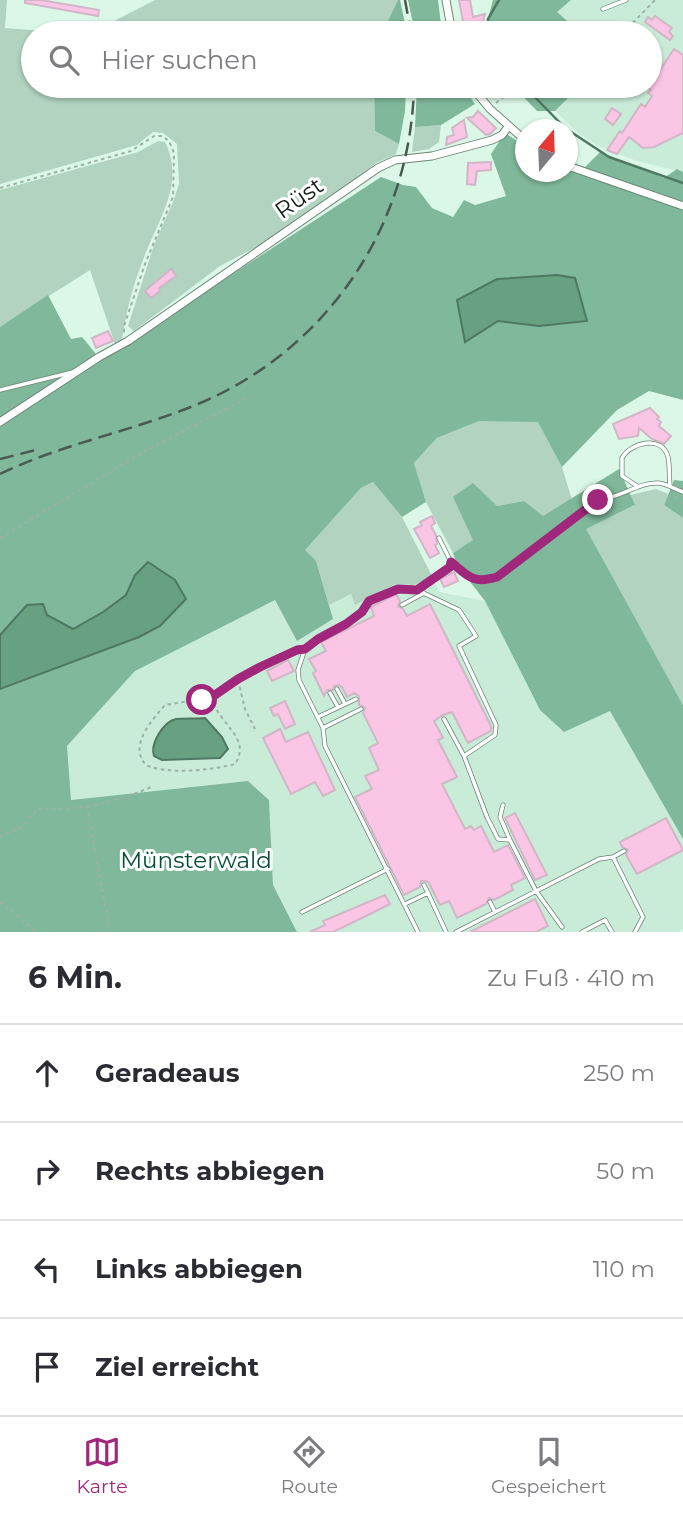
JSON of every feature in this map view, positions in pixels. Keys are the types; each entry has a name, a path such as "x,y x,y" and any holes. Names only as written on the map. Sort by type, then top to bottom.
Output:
{"street":[{"path":"446,0 450,21"},
{"path":"481,98 515,132"},
{"name":"Rüst","path":"0,422 128,341 378,168 395,160 432,156 492,141 508,127"},
{"path":"578,169 683,206"}],"lane":[{"path":"603,9 626,0"},
{"path":"0,390 82,370"},
{"path":"637,486 622,476 620,468 622,458 631,447 645,443 659,446 668,456 670,486"},
{"path":"439,538 451,562 478,582 497,577 598,500 621,496 637,486 659,483 683,492"},
{"path":"417,590 450,567 451,562"},
{"path":"418,932 325,746 323,728 299,680 298,670 305,649 362,612 369,601 398,589 417,590 459,610 476,636 459,646 496,725 495,735 464,756"},
{"path":"402,605 424,593"},
{"path":"337,689 345,704"},
{"path":"330,693 338,707"},
{"path":"317,717 356,699"},
{"path":"323,728 361,709"},
{"path":"444,719 464,756 498,839 510,840"},
{"path":"503,805 500,817 510,840 536,891 562,926"},
{"path":"456,932 599,859 613,858 624,851"},
{"path":"613,858 643,917 635,932"},
{"path":"302,912 388,869"},
{"path":"424,885 446,932"},
{"path":"405,904 428,893"},
{"path":"490,902 495,912"},
{"path":"582,932 605,920 612,932"}],"path":[{"path":"635,21 655,0"},
{"path":"490,109 503,98"},
{"path":"0,187 131,151 154,136 162,136 169,141 175,162 173,197 145,264 124,326 124,335 128,341"},
{"path":"0,538 145,451 251,396"},
{"path":"212,697 216,710 241,746 236,764 223,768 162,769 153,768 141,760 142,738 165,705 212,697 238,679 297,650 305,649"},
{"path":"238,679 245,709 256,729"},
{"path":"0,837 23,826 38,808 87,806 127,797 150,787"},
{"path":"87,806 110,932"},
{"path":"0,902 37,932"}],"shaded area":[{"path":"0,0 7,0 5,28 21,29 21,98 374,98 375,131 399,144 396,154 376,163 287,231 220,266 134,331 128,326 154,245 179,184 177,144 163,133 153,132 137,145 0,184"},
{"path":"155,0 398,0 388,21 114,21"},
{"path":"571,0 683,0 683,172 637,161 598,146 578,133 578,119 563,119 555,111 568,98 662,98 662,21 567,21 556,12"},
{"path":"441,125 439,142 429,149 412,152 415,127"},
{"path":"158,141 165,142 171,158 171,188 136,279 122,339 115,344 90,270 0,327 0,190 138,152"},
{"path":"557,275 575,278 587,321 539,326 498,321 465,342 457,300 497,279"},
{"path":"479,421 539,422 562,467 572,500 543,517 524,501 497,506 453,497 474,540 453,553 426,502 414,463 437,438"},
{"path":"373,482 402,517 432,576 414,585 396,584 355,605 351,594 329,605 316,561 304,551 361,488"},
{"path":"656,489 668,494 664,505 683,518 683,705 585,529 634,506 630,495"},
{"path":"148,562 175,580 186,599 160,626 139,637 0,689 0,635 27,605 43,604 47,615 73,629 126,595 135,575"},
{"path":"432,576 439,592 485,601 540,710 610,710 683,839 683,929 678,932 297,932 273,885 269,800 248,781 71,800 67,746 135,671 275,600 297,640 333,619 329,605 351,594 356,604 396,584 414,585"},
{"path":"205,718 222,737 228,749 220,758 162,760 154,756 156,740 162,729 171,721"}],"green space":[{"path":"398,0 400,0 404,21 388,21"},
{"path":"408,0 438,0 441,21 412,21"},
{"path":"493,0 571,0 557,12 567,21 487,21"},
{"path":"374,98 406,98 399,144 375,131"},
{"path":"416,98 471,98 475,104 441,125 415,127"},
{"path":"525,98 568,98 555,111 537,111"},
{"name":"Münsterwald","path":"505,133 515,140 515,182 578,182 578,165 585,167 600,152 664,178 677,169 683,172 683,400 649,391 617,410 562,467 538,422 479,421 437,438 414,463 426,502 402,517 373,482 361,488 305,550 316,561 333,619 297,641 275,600 135,671 67,746 71,800 248,781 269,800 273,885 297,932 0,932 0,689 139,637 160,626 135,575 126,595 103,612 72,629 47,615 43,604 27,605 0,635 0,327 48,295 71,339 82,337 101,360 381,177 416,187 432,208 453,217 464,200 475,205 506,196 491,154","holes":["557,275 575,278 587,321 539,326 498,321 497,279"]},
{"path":"619,469 635,505 586,529 683,705 683,839 610,711 564,732 540,710 485,601 457,565 453,553 473,540 453,497 473,483 497,506 524,501 543,516"},
{"path":"674,480 683,481 683,518 664,505"}],"building":[{"path":"25,0 41,0 99,10 98,16 25,3"},
{"path":"459,0 470,0 473,17 485,14 483,21 463,21"},
{"path":"655,16 672,28 669,32 673,36 670,40 662,34 662,21 646,21 648,17 652,20"},
{"path":"674,49 683,55 683,133 654,147 643,148 629,137 617,154 607,150 641,104 645,107 651,98 662,98 662,67"},
{"path":"612,108 621,114 613,125 605,119"},
{"path":"478,111 496,128 490,134 486,135 467,118 473,117"},
{"path":"464,120 467,137 446,145 447,137 454,135 452,128"},
{"path":"491,162 491,170 477,171 475,185 467,184 468,163"},
{"path":"171,269 176,276 159,288 160,291 151,298 145,291"},
{"path":"108,331 113,341 96,348 92,338"},
{"path":"650,408 659,417 659,426 671,436 664,444 652,439 639,428 638,436 619,439 613,424"},
{"path":"432,516 435,523 431,526 436,535 435,545 439,553 430,558 414,529 422,525 420,522"},
{"path":"454,572 458,581 444,587 440,579"},
{"path":"396,594 400,601 398,606 407,616 430,604 491,726 491,731 468,743 452,712 434,721 443,738 438,740 457,777 442,784 465,829 471,826 474,830 481,826 494,852 508,845 525,878 511,885 513,890 494,900 489,898 486,904 457,918 449,901 440,905 426,881 421,881 420,887 404,895 355,797 372,789 365,776 379,770 369,748 378,743 363,713 365,708 359,705 359,696 354,693 347,697 338,685 334,686 333,690 327,690 324,696 309,659 326,651 321,642 374,616 371,607"},
{"path":"288,660 294,671 272,681 267,671"},
{"path":"285,701 295,724 285,729 278,714 274,716 270,708"},
{"path":"280,729 286,742 308,732 335,790 323,796 315,782 291,794 263,738"},
{"path":"515,813 547,875 535,880 505,818"},
{"path":"666,818 683,850 637,874 626,855 628,850 622,847 620,842"},
{"path":"385,895 390,904 362,918 333,932 310,932 325,925 323,921"},
{"path":"535,899 548,926 536,932 470,932"}],"waterway":[{"path":"488,21 499,0"},
{"path":"536,98 556,119"},
{"path":"578,137 609,157 683,183"}],"railway":[{"path":"405,0 409,21"},
{"path":"0,474 51,453 205,401 250,377 290,347 326,313 356,274 380,231 398,185 409,136 413,98"},
{"path":"0,459 36,450"}],"route":[{"path":"202,700 212,697 260,667 305,649 346,624 362,612 369,601 398,589 417,590 450,567 451,562 478,582 505,573 598,500"}]}
